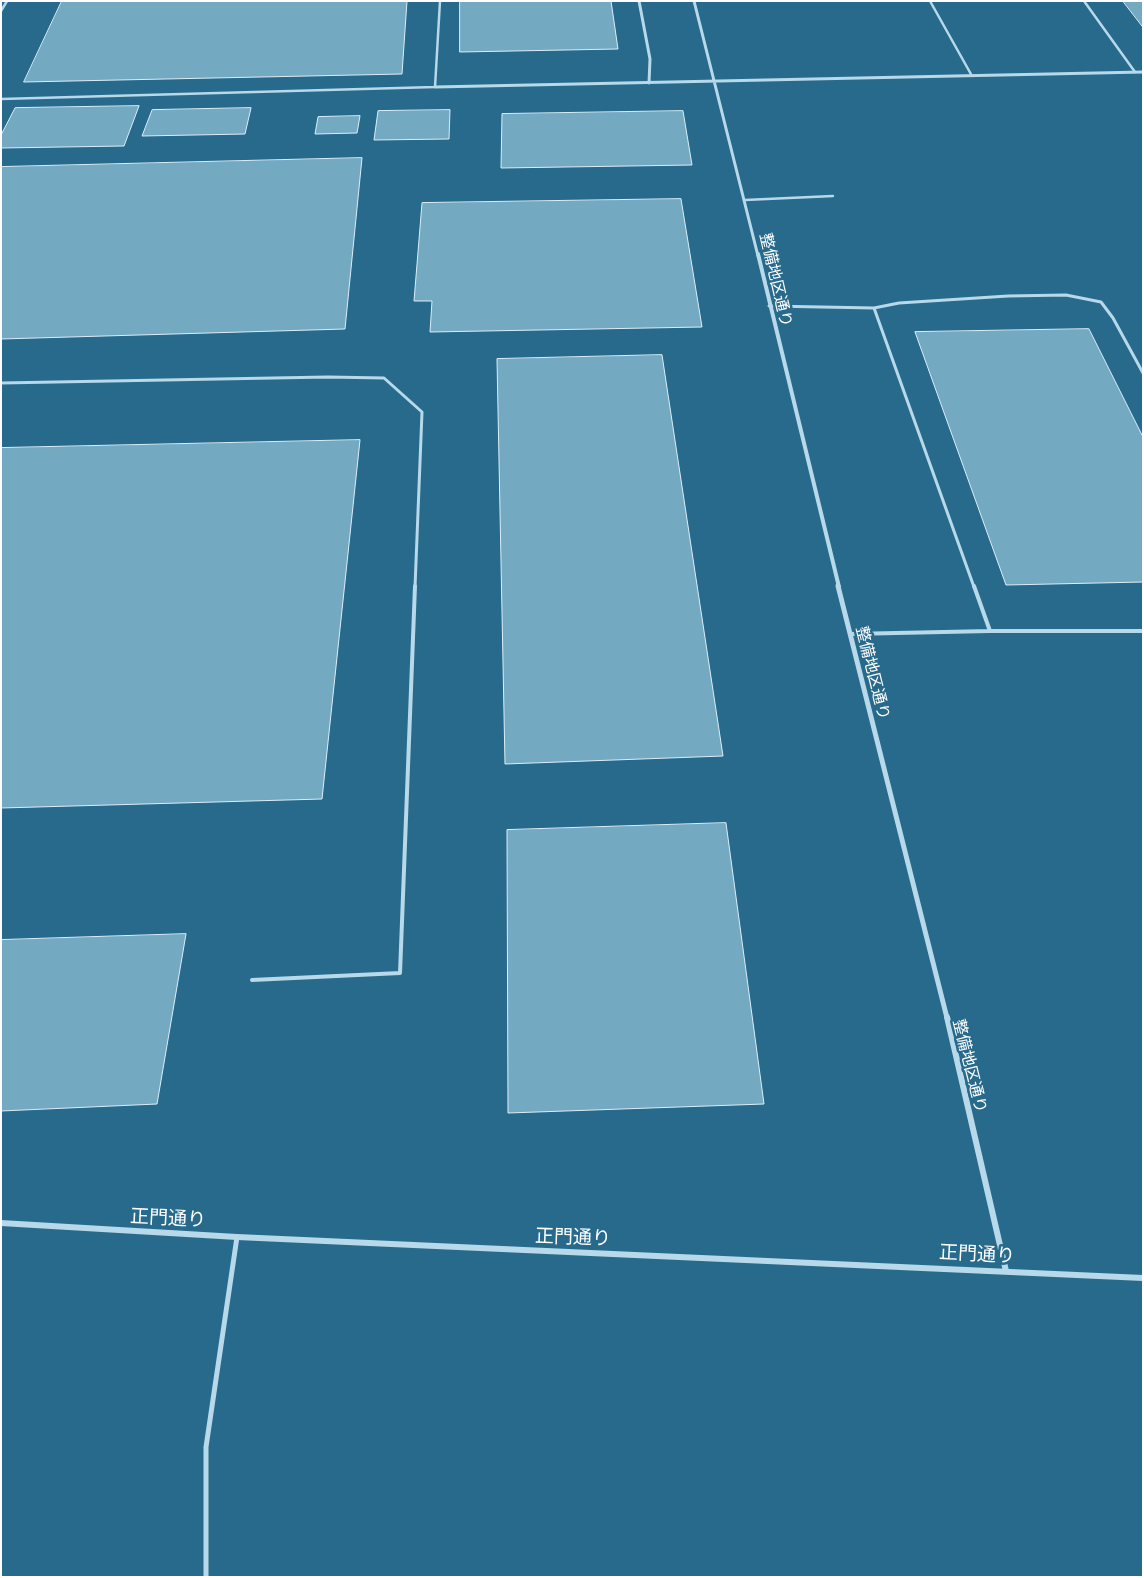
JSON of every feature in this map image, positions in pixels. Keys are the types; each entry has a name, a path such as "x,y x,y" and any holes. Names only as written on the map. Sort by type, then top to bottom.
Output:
{"street":[{"path":"639,1 650,59 649,83"},
{"name":"整備地区通り","path":"694,1 716,82 769,306 1006,1270"},
{"path":"435,87 1143,72"},
{"name":"正門通り","path":"1,1223 237,1237 1006,1270 1143,1278"}],"lane":[{"path":"1,11 7,1"},
{"path":"1,99 435,87 440,1"},
{"path":"930,1 972,76"},
{"path":"1084,1 1135,72"},
{"path":"745,200 834,196"},
{"path":"769,306 874,308 899,303 1008,296 1066,295 1101,302 1113,318 1143,373"},
{"path":"874,308 990,630"},
{"path":"1,383 328,377 384,378 422,412 400,973 252,980"},
{"path":"850,634 990,630 1143,631"},
{"path":"206,1577 206,1447 237,1237"}],"building":[{"path":"62,1 407,1 402,74 24,82"},
{"path":"460,1 611,1 618,49 460,52"},
{"path":"1123,1 1143,1 1143,27"},
{"path":"139,106 124,146 1,148 1,135 15,108"},
{"path":"251,108 245,134 142,136 152,110"},
{"path":"450,110 449,139 374,140 378,111"},
{"path":"683,111 692,165 501,168 502,114"},
{"path":"360,116 357,133 315,134 318,117"},
{"path":"362,158 345,329 1,339 1,167"},
{"path":"681,199 702,327 430,332 432,301 414,301 422,203"},
{"path":"1089,329 1143,437 1143,582 1006,585 915,332"},
{"path":"662,355 723,756 505,764 497,359"},
{"path":"360,440 322,799 1,808 1,448"},
{"path":"726,823 764,1104 508,1113 507,830"},
{"path":"186,934 157,1104 1,1111 1,940"}]}
